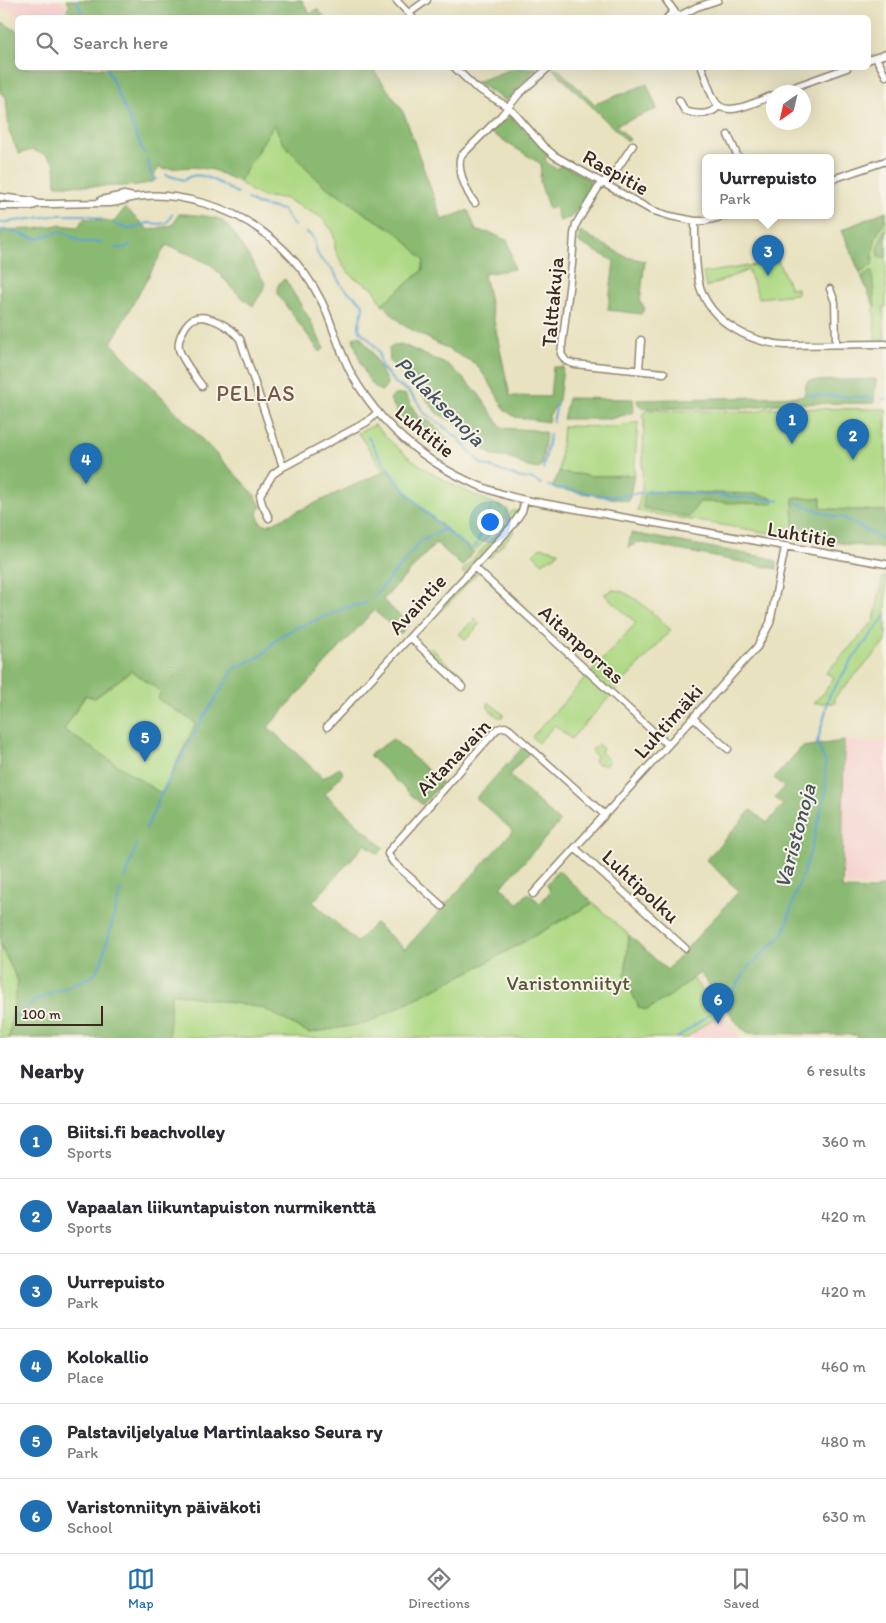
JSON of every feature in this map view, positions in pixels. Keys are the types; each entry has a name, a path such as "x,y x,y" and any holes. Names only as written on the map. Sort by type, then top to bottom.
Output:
{"street":[{"path":"396,0 411,15 426,0"},
{"path":"666,0 677,15 718,0"},
{"path":"871,59 886,54"},
{"path":"876,58 886,76"},
{"name":"Raspitie","path":"457,70 475,87 508,108 555,156 651,210 695,221 712,219"},
{"path":"475,203 468,196 459,161 468,148 508,108 519,94 546,70"},
{"path":"703,70 715,102 727,110 735,110 766,98"},
{"path":"800,85 841,70"},
{"path":"679,100 685,111 697,114 709,114 719,106"},
{"path":"728,136 737,154"},
{"path":"603,183 617,169 633,145"},
{"path":"834,179 886,161"},
{"name":"Talttakuja","path":"603,183 590,200 576,224 561,354 566,361 574,364 664,373"},
{"name":"Luhtitie","path":"0,197 32,201 38,204"},
{"name":"Luhtitie","path":"0,206 111,203 134,197 177,197 205,203 244,219 277,243 296,262 316,291 348,367 378,412 410,445 454,474 488,490 525,500 886,564"},
{"path":"695,221 700,287 709,305 740,333 769,343 785,345 886,344"},
{"path":"830,289 835,302 836,344"},
{"path":"202,386 179,350 180,339 189,322 196,318 214,320 230,328 240,339 283,467"},
{"path":"639,370 641,340"},
{"path":"270,518 262,504 260,495 274,474 283,467 367,422 378,412"},
{"name":"Avaintie","path":"327,727 515,521 522,511 525,500"},
{"name":"Luhtimäki","path":"533,894 750,655 765,634 772,615 785,547"},
{"name":"Aitanporras","path":"474,567 668,745"},
{"path":"410,637 462,688"},
{"path":"693,718 728,749"},
{"name":"Aitanavain","path":"442,906 393,862 388,854 498,729 505,727 509,729 605,815"},
{"name":"Luhtipolku","path":"575,848 685,948"}],"shaded area":[{"path":"0,0 58,0 68,6 62,15 16,15 0,6"},
{"path":"844,741 886,742 886,887 842,884"},
{"path":"721,1013 740,1038 686,1038"}],"green space":[{"path":"66,0 302,0 310,14 317,9 323,15 64,15 70,5"},
{"path":"0,21 15,30 15,70 373,70 401,108 442,220 468,210 476,231 491,233 508,241 514,269 484,274 510,396 550,397 553,367 563,367 559,400 549,416 548,422 515,417 505,410 476,364 403,325 382,304 422,271 424,260 397,232 367,215 317,179 283,143 274,124 239,182 213,170 193,167 162,169 159,167 154,181 145,184 120,186 56,185 55,164 46,155 32,150 19,154 9,132 6,96 0,93"},
{"path":"509,70 535,70 506,101 476,82"},
{"path":"554,70 559,70 595,104 647,84 657,109 616,125 630,139 628,142"},
{"path":"511,118 546,150 545,161 556,169 563,165 588,179 591,183 572,217 559,221 555,207 549,209 540,182 541,164 490,132 504,119"},
{"path":"274,123 283,143 317,179 367,215 397,232 424,260 422,271 382,304 374,289 353,277 343,266 335,249 332,230 321,217 284,198 263,197 239,182"},
{"path":"125,208 149,230 173,225 179,214 207,216 221,220 237,239 265,283 265,287 253,306 239,295 211,265 166,245 111,343 254,494 261,506 257,514 261,523 268,525 389,469 410,497 473,553 462,566 436,543 383,600 409,624 400,634 374,610 268,727 323,778 340,768 343,773 325,794 384,848 378,854 365,844 313,902 357,942 375,923 405,949 513,831 476,798 524,746 530,752 509,775 560,822 501,887 518,903 528,893 540,903 550,892 547,884 558,870 593,903 482,965 367,1023 309,1033 263,1008 171,993 169,1038 9,1038 18,981 0,945 0,230 35,229 57,225 78,227 84,218 114,222","holes":["131,671 161,691 158,699 196,723 162,794 64,730 85,695 94,698"]},
{"path":"886,211 886,307 883,307 885,340 875,340 874,306 842,230"},
{"path":"886,211 885,219 875,241 872,265 860,273 842,230"},
{"path":"886,228 886,257 878,257 879,244"},
{"path":"580,231 626,257 645,261 640,302 645,308 641,314 608,310 614,261 578,242"},
{"path":"776,256 790,288 797,288 797,294 759,298 748,270 706,287 703,273 762,264"},
{"path":"872,270 875,306 862,278"},
{"path":"285,279 310,320 324,349 320,352 278,295 278,285"},
{"path":"360,336 372,352 387,382 386,387 381,391 375,387 366,375 360,360 353,338"},
{"path":"401,344 450,366 478,393 502,428 535,430 546,433 542,464 539,469 527,467 511,458 493,456 476,443 465,429 437,413 411,380 390,362 389,347"},
{"path":"876,379 874,403 776,404 749,408 643,409 637,400 804,396 807,381"},
{"path":"405,394 418,417 431,422 449,440 447,447 437,449 399,414 390,399 394,395"},
{"path":"568,398 633,399 634,412 611,419 563,419"},
{"path":"767,408 886,409 886,511 828,509 821,507 821,498 793,498 794,537 637,511 642,489 644,421 642,414 649,410 755,412"},
{"path":"638,422 634,475 592,476 559,472 563,426 618,427"},
{"path":"375,425 389,440 419,465 453,485 508,509 506,518 473,553 410,497 389,469 384,471 358,433"},
{"path":"559,472 593,476 634,475 629,501 552,488"},
{"path":"647,491 757,494 773,498 773,504 699,502 689,517 643,508 644,495"},
{"path":"793,498 821,498 821,507 828,509 886,511 886,549 794,537"},
{"path":"514,510 518,512 509,525 464,574 462,571 505,524"},
{"path":"512,530 515,531 490,558 488,556"},
{"path":"631,533 769,558 777,562 777,569 638,542 628,548"},
{"path":"540,547 559,551 555,556 542,563 533,554"},
{"path":"472,573 477,573 443,609 441,607"},
{"path":"883,577 886,577 886,642 835,697 835,703 813,703 824,693 834,677 826,673 874,621"},
{"path":"613,590 620,591 636,599 671,630 571,739 555,725 538,743 532,737 636,623 604,594"},
{"path":"475,618 480,623 466,640 459,634"},
{"path":"430,647 466,680 463,683 427,650"},
{"path":"131,671 161,691 158,699 196,723 161,794 63,730 86,695 95,698"},
{"path":"488,703 503,714 503,717 498,717 488,708"},
{"path":"393,739 442,783 422,805 369,755"},
{"path":"844,741 842,889 875,890 878,887 886,887 886,1038 858,1038 857,1035 749,1033 741,1028 700,973 670,996 647,1010 639,1008 625,977 629,935 667,970 739,891 706,860 751,810 767,823 783,805 775,798 784,787 774,778 802,747"},
{"path":"598,744 603,749 601,752 610,761 606,765 598,764 594,761 596,756 591,751"},
{"name":"Varistonniityt","path":"593,903 629,935 625,977 639,1008 647,1010 693,979 721,1013 686,1038 169,1038 171,993 263,1008 309,1033 367,1023 482,965"},
{"path":"0,945 18,981 9,1038 0,1038"}],"waterway":[{"path":"77,0 83,15"},
{"path":"108,70 144,153"},
{"path":"147,159 152,177 157,179"},
{"path":"166,175 184,180"},
{"name":"Pellaksenoja","path":"183,181 196,175 203,176 237,193"},
{"name":"Pellaksenoja","path":"248,199 256,204 283,210 294,226"},
{"name":"Pellaksenoja","path":"115,224 127,229 147,223 161,224 168,222 172,214"},
{"name":"Pellaksenoja","path":"0,223 59,215 88,215 103,220"},
{"name":"Pellaksenoja","path":"0,231 9,231 37,239 61,231 82,242 101,242"},
{"name":"Pellaksenoja","path":"306,232 314,240 320,258 333,270 343,287 362,303 360,331 379,352 381,366 394,382 408,391 424,413 459,439 481,464 521,478 532,479 541,484"},
{"name":"Pellaksenoja","path":"115,248 125,248 130,244"},
{"path":"809,395 875,398"},
{"path":"553,422 557,404"},
{"path":"543,469 550,434"},
{"path":"368,437 388,469 413,499 441,526 471,549 476,546 492,506"},
{"name":"Pellaksenoja","path":"548,486 604,496 621,496 647,492 779,500"},
{"name":"Pellaksenoja","path":"795,502 835,517 844,518 886,541"},
{"path":"373,598 421,541 446,528"},
{"path":"146,829 161,794 203,718 235,668 261,656 278,638 293,629 348,607 366,603"},
{"name":"Varistonoja","path":"677,1038 724,1004 749,967 784,933 809,856 826,792 825,761 817,743 829,696 852,660 886,615"},
{"path":"125,879 137,844"},
{"path":"11,1020 38,999 93,976 101,964 121,889"}],"place":[{"name":"Uurrepuisto","path":"768,276"},
{"name":"Biitsi.fi beachvolley","path":"792,444"},
{"name":"Vapaalan liikuntapuiston nurmikenttä","path":"853,460"},
{"name":"Kolokallio","path":"86,484"},
{"name":"Palstaviljelyalue Martinlaakso Seura ry","path":"145,762"},
{"name":"Varistonniityn päiväkoti","path":"718,1024"}],"district":[{"name":"PELLAS","path":"256,393"}]}
